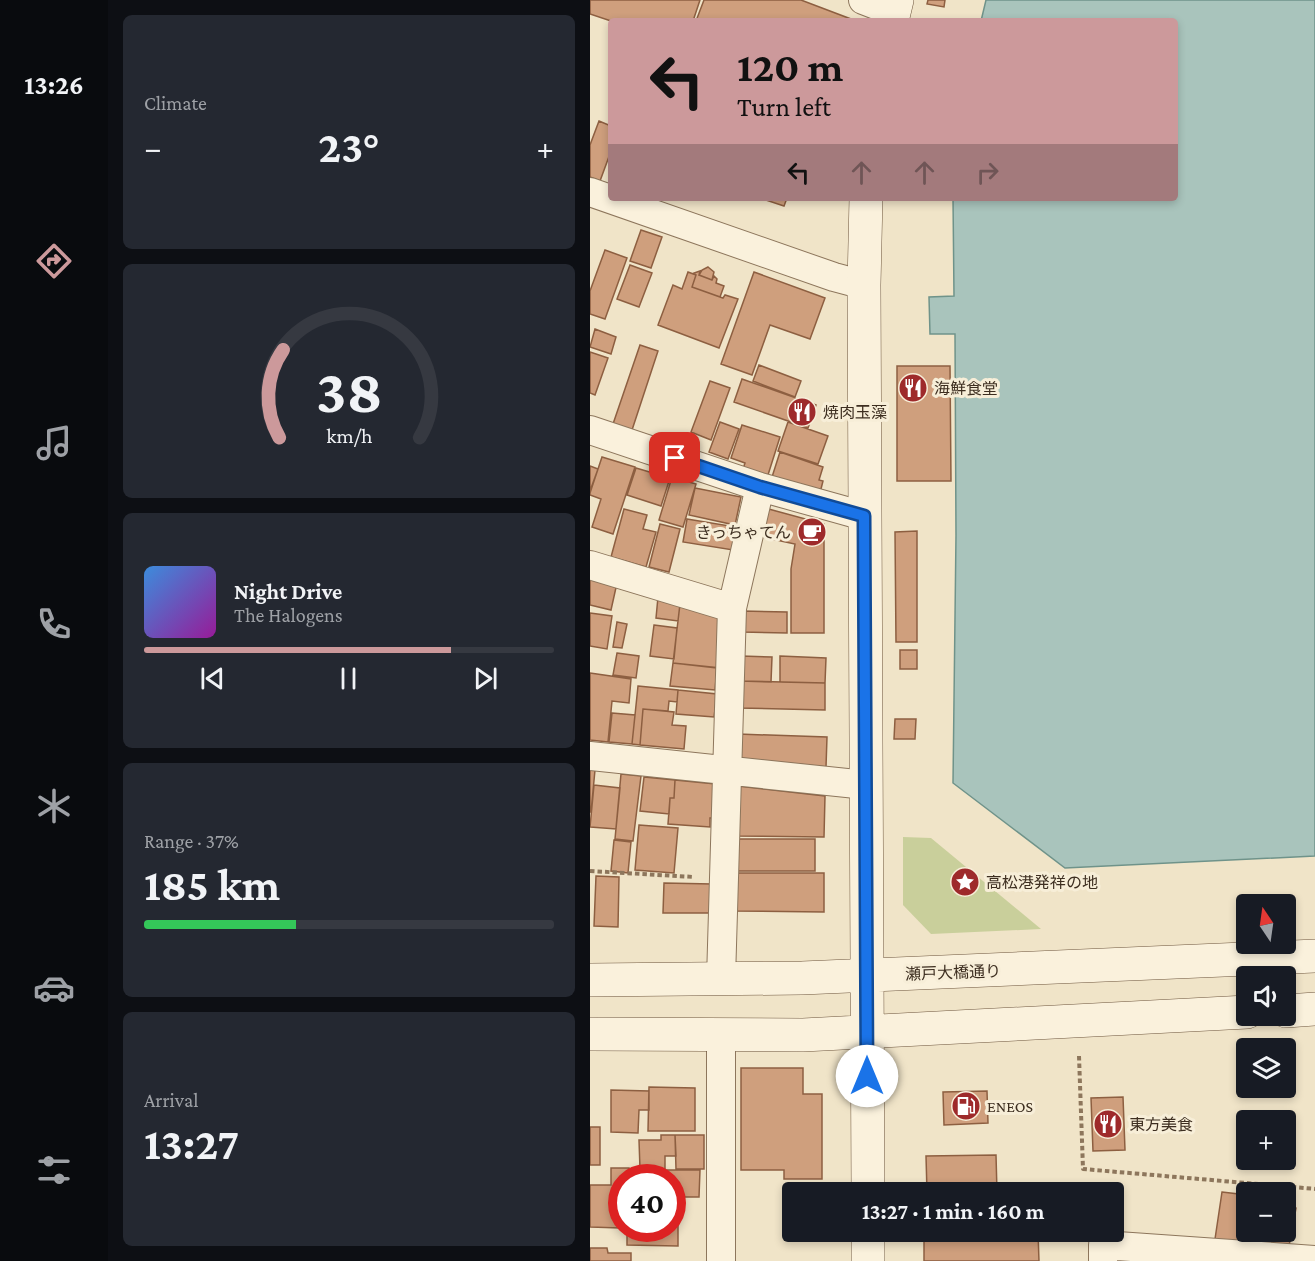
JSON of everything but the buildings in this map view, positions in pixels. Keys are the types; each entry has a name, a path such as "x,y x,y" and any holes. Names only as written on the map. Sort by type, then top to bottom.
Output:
{"street":[{"path":"863,0 894,11"},
{"path":"590,192 608,198"},
{"path":"616,201 834,278 864,285"},
{"path":"866,201 864,516 868,1182"},
{"path":"590,430 760,487 864,516"},
{"path":"721,979 732,608 760,487"},
{"path":"590,565 732,608"},
{"path":"590,756 866,785"},
{"name":"瀬戸大橋通り","path":"590,980 866,975 1316,956"},
{"path":"1296,1010 1316,1009"},
{"path":"590,1034 803,1035 1236,1013"},
{"path":"721,1034 721,1261"},
{"path":"868,1242 868,1261"},
{"path":"1103,1261 1103,1245 1316,1260"}],"path":[{"path":"590,871 624,875 725,878"},
{"path":"1079,1056 1083,1169 1316,1189"}],"green space":[{"path":"903,837 931,838 1041,929 931,934 903,905"}],"water":[{"path":"986,0 1315,0 1315,856 1065,868 953,783 956,535 955,334 930,334 929,297 954,296 953,201 1178,201 1178,18 982,18"}],"place":[{"name":"海鮮食堂","path":"913,388"},
{"name":"焼肉玉藻","path":"802,412"},
{"name":"きっちゃてん","path":"812,532"},
{"name":"高松港発祥の地","path":"965,882"},
{"name":"ENEOS","path":"966,1106"},
{"name":"東方美食","path":"1108,1124"}],"route":[{"path":"675,458 760,487 864,516 867,1076"}]}
